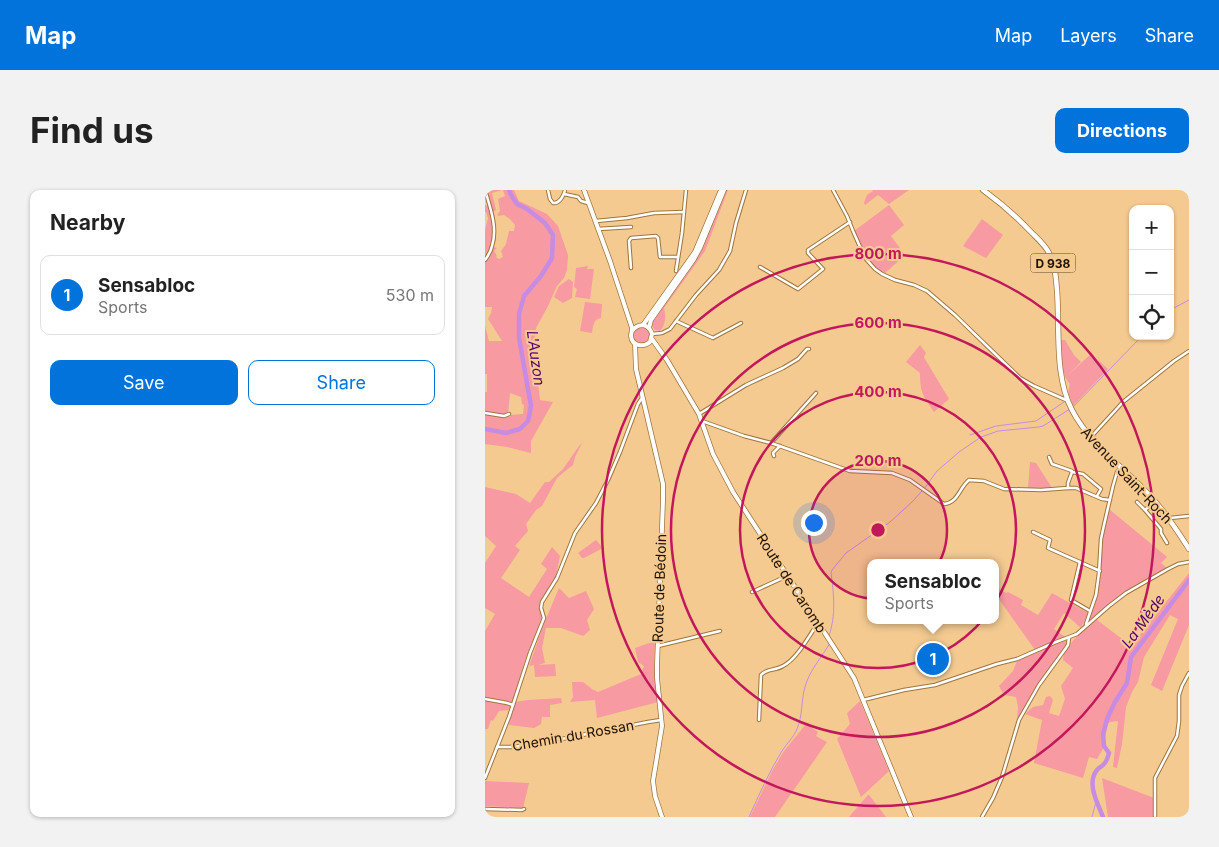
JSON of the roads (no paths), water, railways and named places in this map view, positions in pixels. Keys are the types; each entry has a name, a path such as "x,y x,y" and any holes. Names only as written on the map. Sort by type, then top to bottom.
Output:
{"main road":[{"path":"584,190 586,201 598,229 627,314 632,331 632,339 635,344 641,346 648,344 663,354"},
{"path":"632,331 640,325 695,252 723,190"},
{"path":"648,344 652,336 649,328 651,320 701,248 723,190"},
{"name":"Avenue Saint-Roch","path":"983,190 1010,211 1035,236 1047,250 1052,262 1057,296 1060,365 1068,400 1077,418 1091,437 1170,518 1189,549"},
{"path":"627,314 633,322 649,328"},
{"name":"Route de Caromb","path":"652,336 699,414 713,454 728,484 854,678 911,817"},
{"name":"Route de Bédoin","path":"635,344 636,369 663,484 657,646 657,678 662,732 653,773 655,796 662,817"},
{"path":"635,359 641,346"}],"street":[{"path":"485,190 491,213 494,237 492,248 485,260"},
{"path":"548,190 553,203 558,202 565,190"},
{"path":"676,271 683,233 686,190"},
{"path":"652,336 667,332 696,295 715,276 726,260 730,252 746,190"},
{"path":"833,190 850,222 865,258 875,269 889,277 927,291 1020,378 1050,394 1068,400"},
{"path":"564,194 586,201"},
{"path":"595,221 654,213 684,212"},
{"path":"760,267 798,289 823,269 808,253 808,250 850,222"},
{"path":"598,229 631,227"},
{"path":"631,268 629,242 633,238 656,236 658,238 660,257 679,257"},
{"path":"676,321 713,338 741,322"},
{"path":"699,414 746,385 799,359 809,349"},
{"path":"1091,437 1123,402 1189,351"},
{"path":"771,443 817,393"},
{"name":"Chemin du Rossan","path":"643,397 640,398 621,452 606,484 575,533 557,578 542,602 541,608 544,618 497,747 531,745 662,720"},
{"path":"485,412 504,416 509,414"},
{"path":"701,420 850,471 892,473 910,480 944,504 954,500 969,480 984,481 1004,489 1081,489 1110,500"},
{"path":"774,456 773,453 779,446"},
{"path":"1049,457 1052,464 1083,474 1101,489 1097,496"},
{"path":"1086,626 1095,599 1100,571 1101,539 1117,474 1121,468"},
{"path":"1068,488 1072,472"},
{"path":"1145,510 1155,501"},
{"path":"1137,502 1161,529 1161,533 1167,543"},
{"path":"1170,518 1189,516"},
{"path":"1033,532 1050,540 1047,548 1100,571"},
{"path":"1080,562 1071,600 1091,611"},
{"path":"863,700 935,685 1017,659 1078,634 1126,593 1178,564 1189,562"},
{"path":"752,592 787,576"},
{"path":"759,720 761,675 766,670 783,666 790,661 818,623"},
{"path":"657,646 720,631"},
{"path":"983,817 1002,778 1019,720 1039,684 1066,648 1069,637"},
{"path":"1155,817 1155,778 1177,736 1179,695 1181,686 1189,673"},
{"path":"485,699 513,705"},
{"path":"485,778 497,747"},
{"path":"485,809 525,809"}],"waterway":[{"name":"L'Auzon","path":"485,429 506,433 520,429 528,421 531,406 519,338 519,314 524,296 541,276 552,258 553,235 545,223 517,204 509,190"},
{"path":"1174,308 1189,300"},
{"path":"1073,407 1138,340"},
{"path":"970,435 996,426 1036,421 1064,402"},
{"path":"924,489 937,471 959,452 981,437 998,431 1043,426 1070,409"},
{"path":"832,640 829,636 834,597 832,570 846,553 890,522 922,491"},
{"name":"La Mède","path":"1103,817 1094,794 1093,781 1094,775 1105,763 1109,753 1104,746 1103,734 1107,719 1127,683 1131,657 1189,580"},
{"path":"749,817 773,767 796,732 807,681 830,643"},
{"path":"1092,817 1096,802"}],"place":[{"name":"Sensabloc","path":"933,659"}]}
